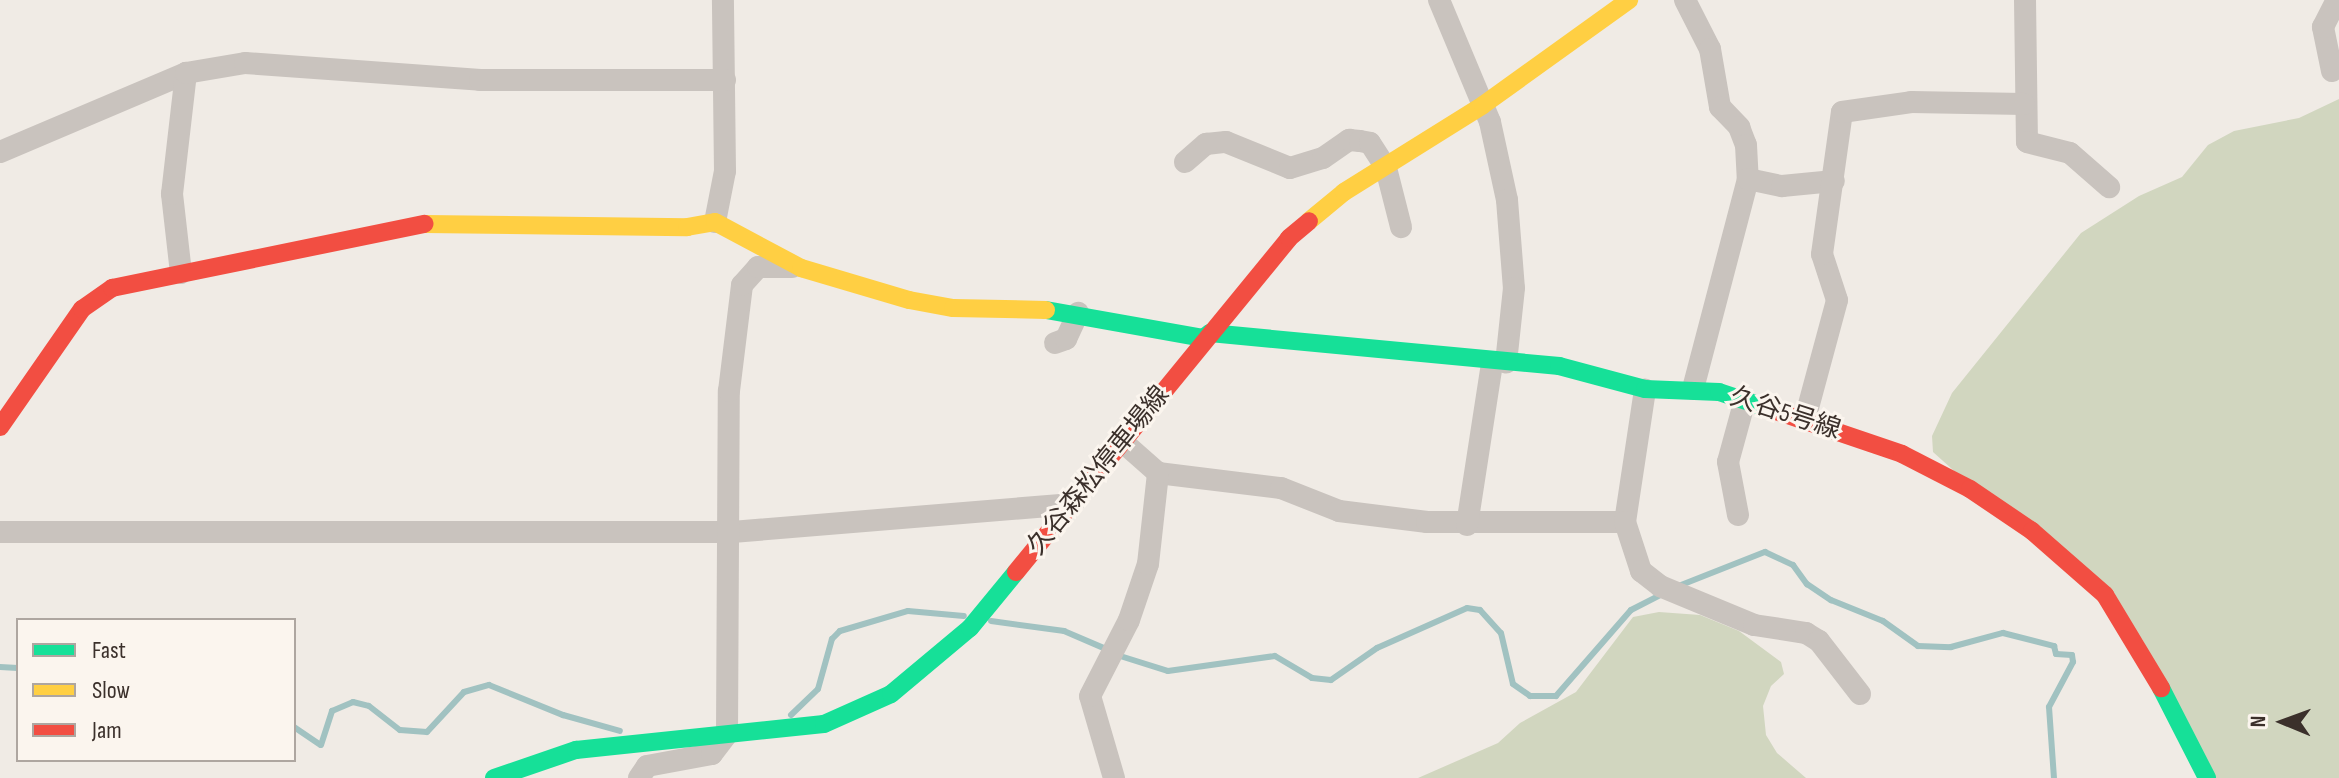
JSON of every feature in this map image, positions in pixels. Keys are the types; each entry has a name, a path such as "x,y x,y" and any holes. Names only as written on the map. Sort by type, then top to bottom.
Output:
{"street":[{"path":"0,427 82,309 112,288 335,246 418,224 687,227 715,222 725,171 723,0"},
{"path":"1439,0 1483,105 1507,200 1514,253 1512,332 1499,363 1467,525"},
{"name":"久谷森松停車場線","path":"494,778 576,750 824,724 891,694 970,628 1289,238 1344,192 1483,105 1629,0"},
{"path":"1685,0 1710,49 1720,107 1739,127 1746,145 1748,179 1693,389"},
{"path":"2025,0 2024,104 2027,142 2070,153 2109,187"},
{"path":"2332,71 2323,27 2337,0"},
{"path":"0,152 186,73 245,63 480,80 725,80"},
{"path":"181,273 172,194 186,73"},
{"path":"1805,419 1837,300 1822,254 1842,112 1911,102 2024,104"},
{"path":"1185,162 1206,144 1226,142 1290,168 1323,158 1349,140 1370,143 1386,168 1401,227"},
{"path":"1748,179 1782,186 1834,181"},
{"name":"久谷5号線","path":"715,222 801,268 953,308 1078,313 1203,338 1210,333 1499,363 1559,366 1645,389 1693,389 1745,400 1902,454 1970,489 2066,556 2105,595 2144,654 2207,778"},
{"path":"639,778 647,766 712,754 727,734 732,532 729,391 742,285 758,267 801,268"},
{"path":"1055,343 1066,339 1078,313"},
{"path":"1645,389 1625,522 1641,571 1667,591 1754,625 1806,633 1819,641 1860,694"},
{"path":"1738,515 1728,462 1745,400"},
{"path":"1124,443 1158,473 1281,488 1339,511 1467,525 1625,522"},
{"path":"1114,778 1090,696 1129,620 1148,564 1158,473"},
{"path":"0,532 732,532 1073,504"}],"green space":[{"path":"2339,99 2339,778 2211,778 2142,639 1933,452 1932,436 1952,393 2081,233 2139,196 2182,177 2208,145 2234,131 2299,118"},
{"path":"1659,612 1700,615 1739,631 1781,662 1784,674 1771,686 1763,706 1766,735 1777,753 1806,778 1418,778 1498,743 1520,723 1576,692 1633,617"}],"waterway":[{"path":"1676,587 1765,552 1793,565 1807,584 1831,600 1883,621 1918,646 1951,647 2003,633 2054,646 2056,654 2072,655 2073,662 2049,707 2054,778"},
{"path":"1117,655 1168,671 1275,656 1312,678 1331,680 1377,648 1467,608 1480,610 1501,633 1513,684 1530,696 1556,696 1631,610 1663,594"},
{"path":"791,715 818,689 832,639 840,631 908,611 964,616"},
{"path":"991,621 1064,631 1106,649"},
{"path":"0,667 16,668"},
{"path":"296,728 321,745 332,711 353,702 369,706 400,730 427,732 464,692 489,685 563,715 620,731"}],"traffic: fast":[{"path":"1046,310 1203,338 1210,333 1559,366 1645,389 1719,392 1773,410"},
{"path":"494,778 576,750 824,724 891,694 970,628 1016,572"},
{"path":"2161,688 2207,778"}],"traffic: slow":[{"path":"1309,221 1344,192 1483,105 1629,0"},
{"path":"425,224 687,227 715,222 801,268 909,300 953,308 1046,310"}],"traffic: jam":[{"path":"1016,572 1289,238 1309,221"},
{"path":"0,427 82,309 112,288 425,224"},
{"path":"1773,410 1902,454 1970,489 2032,531 2105,595 2161,688"}]}
